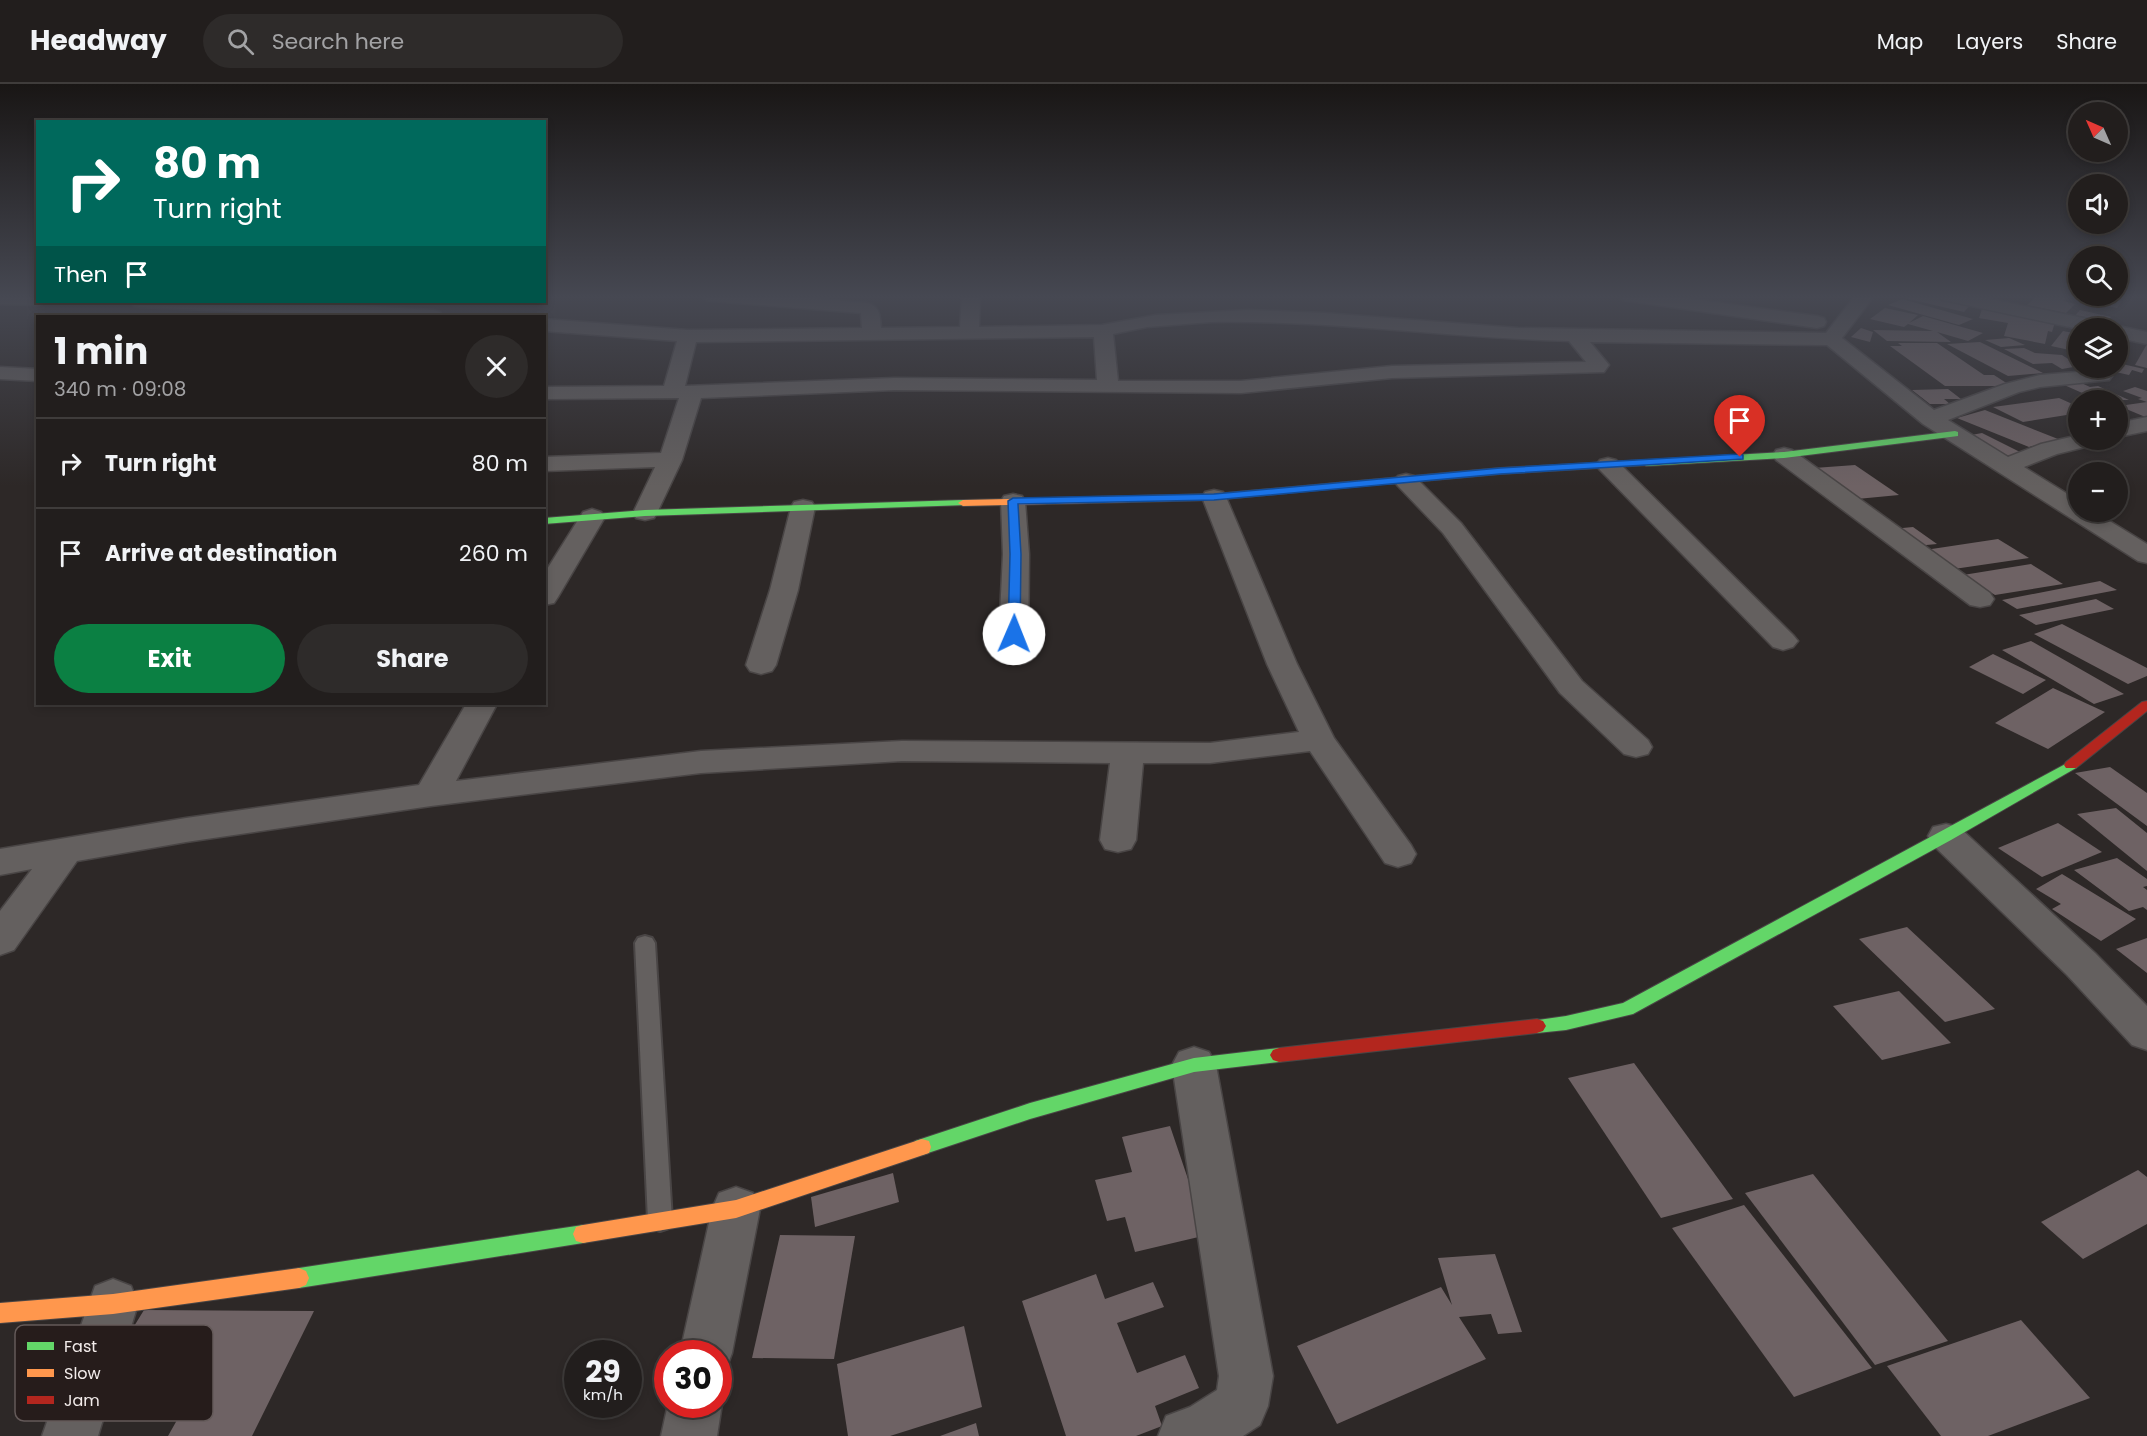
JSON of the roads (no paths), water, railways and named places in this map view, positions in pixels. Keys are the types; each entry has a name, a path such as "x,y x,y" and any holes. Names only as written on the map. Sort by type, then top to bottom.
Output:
{"street":[{"path":"645,513 670,460 683,392 686,359"},
{"path":"1106,359 1108,387"},
{"path":"1381,359 1392,372"},
{"path":"546,393 683,392 895,384 1241,387 1392,372 1597,368 1599,365 1594,359"},
{"path":"1866,359 1931,419 2147,555"},
{"path":"0,374 36,375"},
{"path":"1931,419 2012,387 2040,381 2077,378"},
{"path":"2128,428 2147,424"},
{"path":"546,521 645,513 803,507 1214,497 1500,471 1784,455 1955,434"},
{"path":"2005,467 2049,449 2068,444"},
{"path":"1784,455 1980,599"},
{"path":"546,464 670,460"},
{"path":"1608,465 1783,641"},
{"path":"1406,481 1452,528 1571,687 1636,747"},
{"path":"1214,497 1282,664 1319,740 1398,854"},
{"path":"1013,501 1016,554 1013,655"},
{"path":"761,665 784,590 803,507"},
{"path":"546,594 592,517"},
{"path":"431,795 480,705"},
{"path":"0,1313 113,1304 426,1260 736,1209 1030,1111 1194,1065 1566,1023 1627,1009 1946,836 2074,763 2147,705"},
{"path":"0,862 186,830 431,795 701,762 902,751 1210,753 1319,740"},
{"path":"1118,840 1128,753"},
{"path":"1946,836 2081,964 2147,1033"},
{"path":"0,940 65,851"},
{"path":"1186,1436 1209,1426 1241,1406 1246,1376 1194,1065"},
{"path":"709,1340 736,1209"},
{"path":"106,1325 113,1304"},
{"path":"689,1436 693,1418"},
{"path":"70,1436 75,1421"}],"lane":[{"path":"645,943 660,1221"}]}
